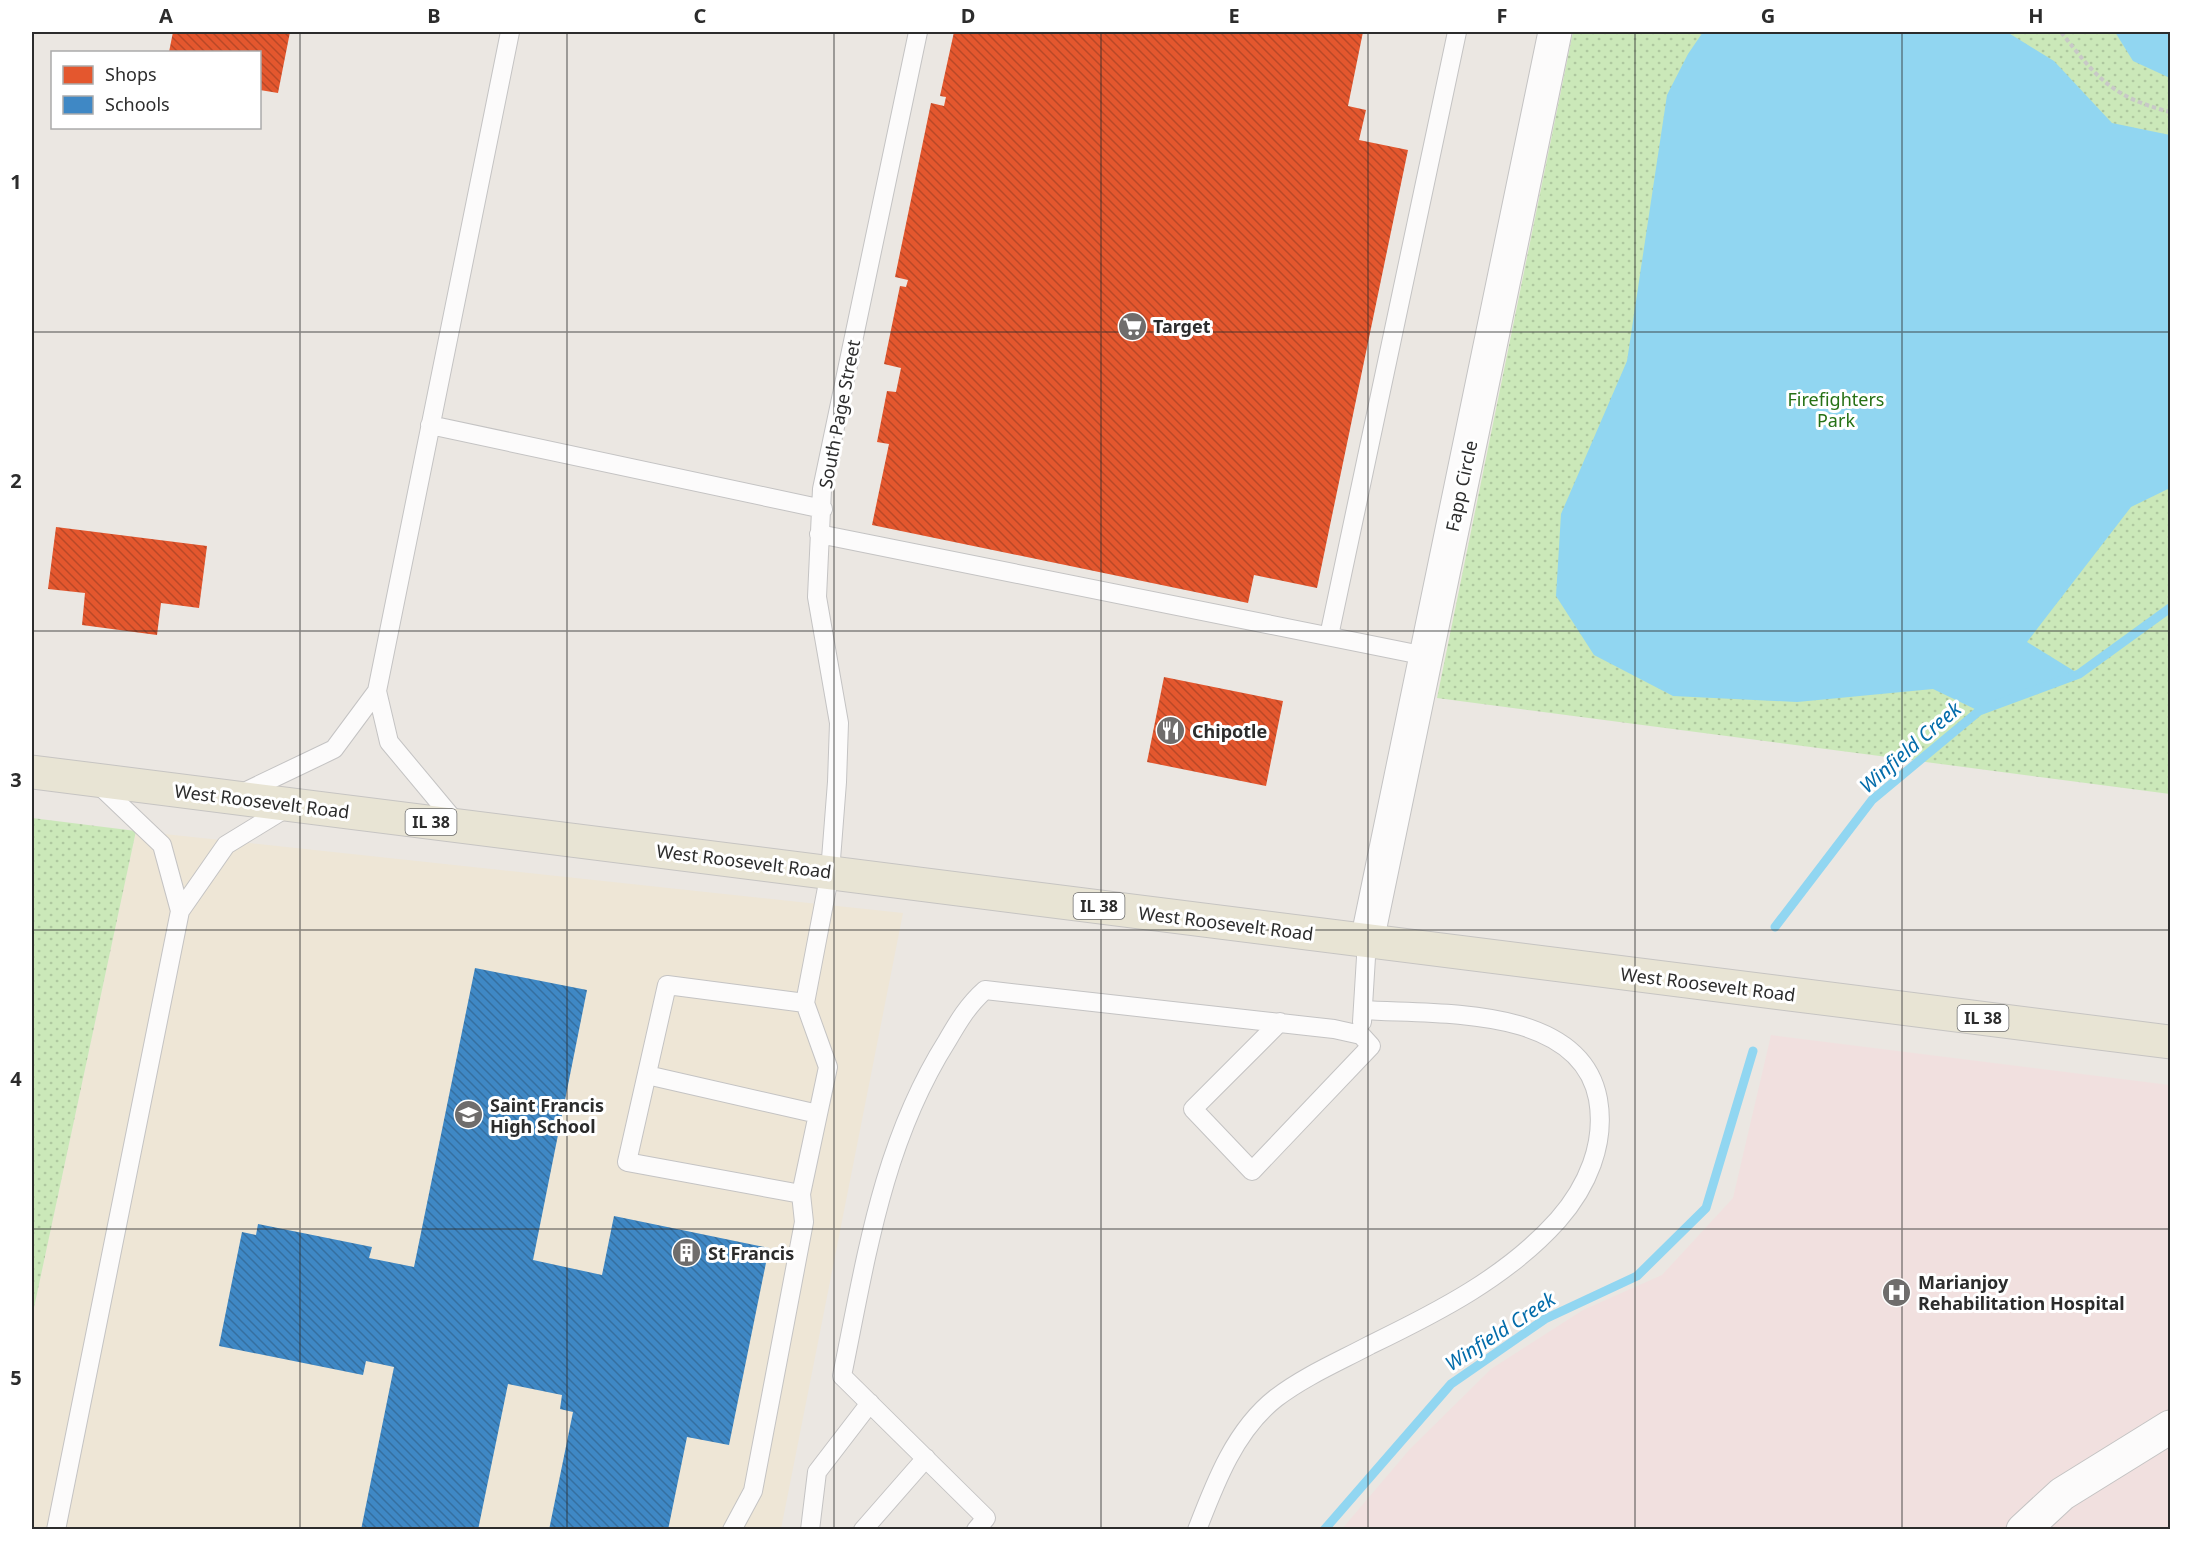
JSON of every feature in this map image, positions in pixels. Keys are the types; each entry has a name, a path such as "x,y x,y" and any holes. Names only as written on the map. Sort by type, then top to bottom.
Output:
{"main road":[{"name":"West Roosevelt Road","path":"32,772 2170,1042"}],"street":[{"name":"Fapp Circle","path":"1367,941 1555,32"},
{"path":"2023,1530 2062,1494 2170,1427"}],"lane":[{"path":"459,826 389,742 377,691 510,32"},
{"name":"South Page Street","path":"805,1003 830,872 839,723 817,597 819,534 823,509 822,489 918,32"},
{"path":"1329,636 1457,32"},
{"path":"430,425 823,509"},
{"path":"819,534 1426,656"},
{"path":"233,797 333,749 377,691"},
{"path":"93,780 162,845 180,911"},
{"path":"56,1530 180,911 226,845 291,804"},
{"path":"1361,1035 1367,941"},
{"path":"732,1530 753,1491 804,1222 801,1194 828,1067 805,1003 667,985 627,1162 801,1194"},
{"path":"976,1530 986,1518 842,1376 877,1202 897,1141 933,1062 971,1003 985,990 1280,1022 1361,1035 1371,1046 1252,1171 1193,1109 1280,1022"},
{"path":"1197,1530 1232,1451 1274,1400 1310,1375 1459,1299 1506,1268 1539,1241 1565,1211 1582,1189 1592,1166 1599,1120 1596,1090 1589,1073 1564,1044 1533,1030 1486,1018 1363,1010"},
{"path":"647,1074 818,1114"},
{"path":"810,1530 817,1472 870,1403"},
{"path":"863,1530 926,1458"}],"path":[{"path":"2061,32 2094,74 2136,103 2170,112"}],"shaded area":[{"name":"Saint Francis High School","path":"136,831 903,913 781,1529 32,1530 32,1317"},
{"name":"Marianjoy Rehabilitation Hospital","path":"1771,1035 2170,1085 2170,1529 1341,1530 1410,1449 1491,1369 1583,1310 1662,1275 1733,1198"}],"green space":[{"name":"Firefighters Park","path":"1573,32 2170,32 2170,794 1437,698"},
{"path":"32,818 136,831 32,1317"}],"water":[{"name":"Firefighters Park","path":"1703,32 2007,32 2054,61 2112,123 2170,135 2170,488 2131,507 2027,642 2079,674 1979,711 1933,689 1797,702 1673,696 1594,655 1556,596 1561,514 1627,361 1667,95 1688,54"},
{"path":"2115,32 2170,32 2170,78 2133,61"}],"building: Shops":[{"path":"173,32 290,32 278,93 261,90 261,51 169,51"},
{"name":"Target","path":"954,32 1363,32 1348,106 1366,110 1359,140 1408,150 1317,588 1254,575 1248,603 872,525 889,444 877,442 887,391 896,392 901,368 884,364 900,286 906,287 908,280 895,277 931,103 944,106 946,97 940,96"},
{"path":"56,527 207,546 199,608 161,603 157,635 82,625 85,593 48,589"},
{"path":"1164,677 1283,701 1266,786 1147,762"}],"building: Schools":[{"name":"St Francis","path":"475,968 587,990 533,1260 602,1275 614,1216 769,1248 729,1445 687,1437 668,1530 549,1530 573,1412 560,1409 562,1395 508,1384 478,1530 361,1530 394,1367 366,1361 363,1375 219,1346 242,1232 256,1235 258,1224 372,1247 369,1258 414,1267"}],"waterway":[{"name":"Winfield Creek","path":"1775,927 1872,800 1979,711 2079,674 2170,608"},
{"name":"Winfield Creek","path":"1324,1530 1451,1384 1545,1319 1637,1276 1706,1208 1753,1051"}],"place":[{"name":"Target","path":"1132,326"},
{"name":"Chipotle","path":"1171,731"},
{"name":"Saint Francis High School","path":"469,1115"},
{"name":"St Francis","path":"687,1253"},
{"name":"Marianjoy Rehabilitation Hospital","path":"1897,1292"}]}
